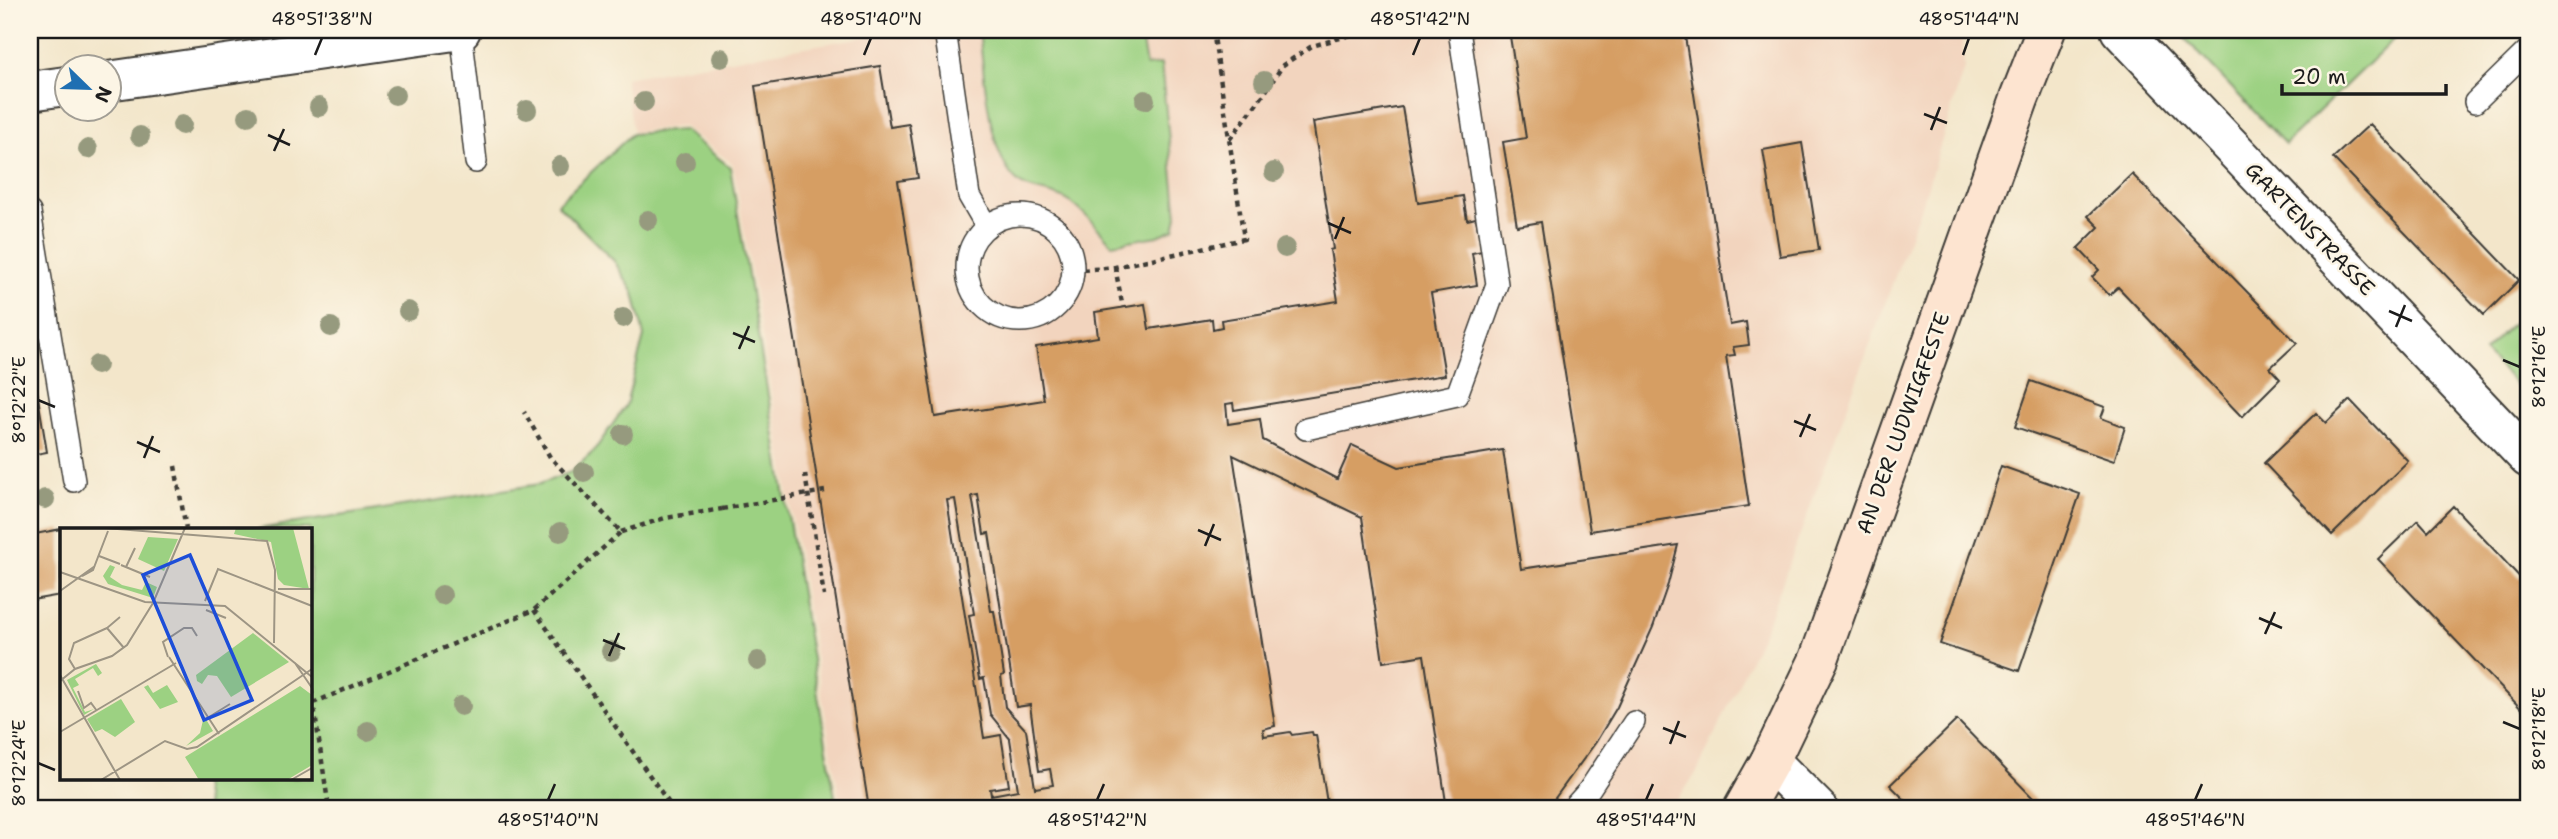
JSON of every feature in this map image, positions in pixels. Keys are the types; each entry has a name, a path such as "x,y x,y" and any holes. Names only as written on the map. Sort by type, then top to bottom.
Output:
{"street":[{"path":"122,79 461,30"},
{"name":"AN DER LUDWIGFESTE","path":"1743,809 1770,761 1819,659 2014,112 2046,30"},
{"name":"GARTENSTRASSE","path":"2120,30 2528,458"},
{"path":"30,91 52,88"},
{"path":"1770,761 1818,809"}],"lane":[{"path":"461,30 476,162"},
{"path":"945,30 969,196 987,227"},
{"path":"1306,429 1457,395 1497,284 1459,30"},
{"path":"2475,102 2528,50"},
{"path":"1017,215 1039,218 1049,223 1065,239 1073,260 1073,271 1068,293 1054,310 1034,320 1023,322 1001,319 975,298 968,277 968,254 978,235 995,221 1017,215"},
{"path":"31,221 74,481"},
{"path":"1572,809 1589,790 1633,722"}],"path":[{"path":"1073,271 1115,267 1244,239 1213,30"},
{"path":"1230,139 1283,65 1312,46 1382,30"},
{"path":"1115,267 1122,307"},
{"path":"524,412 550,457 621,532"},
{"path":"175,466 186,528"},
{"path":"804,474 824,596"},
{"path":"313,703 534,610 621,532 665,518 825,491"},
{"path":"534,610 673,809"},
{"path":"312,695 328,809"},
{"path":"312,732 317,730"}],"shaded area":[{"path":"905,30 1961,30 1964,68 1925,195 1767,624 1697,772 1671,809 841,809 733,164 683,126 633,132 625,78"}],"green space":[{"path":"979,30 1140,30 1146,66 1161,64 1177,216 1174,229 1158,236 1112,244 1087,216 1070,202 1024,186 1012,175 1002,159 995,138"},
{"path":"2177,30 2403,30 2285,144"},
{"path":"683,130 730,167 837,809 207,809 202,780 312,780 312,528 264,528 540,484 571,472 594,451 626,405 644,336 634,293 614,261 557,204 632,134"},
{"path":"2528,308 2528,397 2484,351"}],"building":[{"path":"1509,30 1684,30 1730,325 1746,322 1749,345 1733,347 1735,355 1726,356 1749,506 1590,531 1541,222 1517,226 1503,142 1526,138"},
{"path":"880,66 890,127 909,124 918,178 898,181 935,417 1044,400 1036,347 1098,337 1095,312 1145,304 1149,329 1212,319 1213,329 1222,327 1221,320 1338,301 1330,250 1333,249 1313,122 1402,107 1418,203 1463,196 1467,220 1476,218 1482,251 1472,253 1477,285 1431,293 1445,375 1234,410 1233,403 1226,404 1228,424 1260,419 1263,440 1337,479 1352,445 1399,467 1503,450 1521,569 1678,545 1653,627 1617,707 1596,742 1547,809 1447,809 1424,655 1383,662 1362,517 1233,455 1275,726 1263,729 1264,736 1290,732 1292,735 1312,732 1316,735 1328,809 869,809 755,86","holes":["978,495 984,534 989,533 1016,707 1030,705 1039,771 1050,769 1053,785 1035,788 1026,730 1005,707 1001,676 1004,675 994,611 991,611 972,496","955,499 974,614 969,615 980,679 984,678 990,714 1010,739 1018,790 991,795 990,789 1009,786 1001,735 984,738 947,500"]},
{"path":"2370,124 2519,280 2484,315 2333,158"},
{"path":"1802,143 1819,250 1780,256 1763,150"},
{"path":"2132,174 2297,343 2270,368 2280,379 2242,417 2118,287 2109,295 2092,277 2099,270 2078,248 2099,227 2088,216"},
{"path":"30,349 47,452 30,455"},
{"path":"2031,381 2105,407 2101,418 2125,427 2114,461 2015,427"},
{"path":"2350,400 2408,461 2332,535 2264,463 2316,413 2326,423"},
{"path":"2001,466 2080,494 2019,671 1940,644"},
{"path":"2453,506 2528,586 2528,716 2378,559 2418,520 2428,531"},
{"path":"60,529 60,595 32,600 30,535"},
{"path":"1957,720 2035,800 2026,809 1914,809 1890,785"}]}
